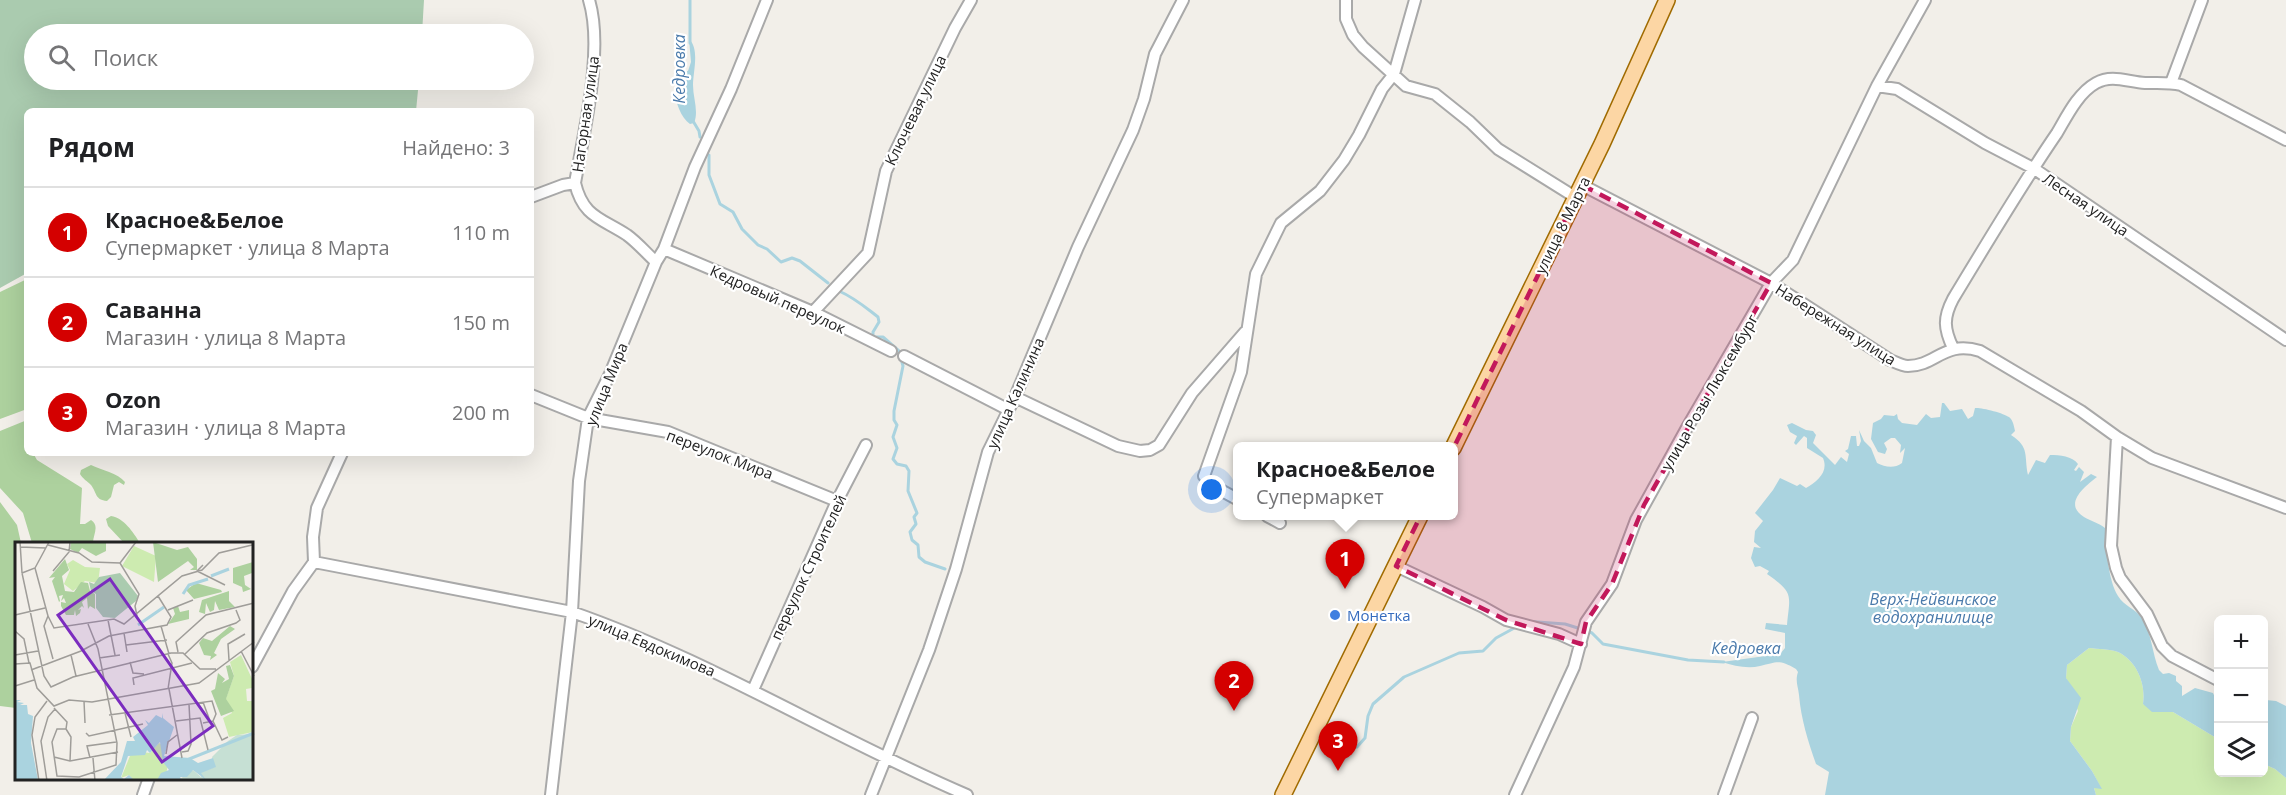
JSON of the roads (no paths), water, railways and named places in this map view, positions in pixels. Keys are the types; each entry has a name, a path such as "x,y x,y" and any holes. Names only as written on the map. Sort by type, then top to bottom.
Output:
{"main road":[{"name":"улица 8 Марта","path":"1456,442 1579,191 1667,0"},
{"path":"1283,795 1418,520"}],"street":[{"name":"Нагорная улица","path":"534,196 575,183 593,64 595,36 589,0"},
{"name":"улица Мира","path":"550,795 572,612 579,481 588,418 610,374 656,262 664,249 695,167 735,80 767,0"},
{"name":"Ключевая улица","path":"813,312 868,253 886,171 955,28 971,0"},
{"name":"улица Калинина","path":"871,795 929,650 964,542 974,497 988,452 1015,397 1078,247 1140,113 1155,54 1183,0"},
{"name":"Набережная улица","path":"1346,0 1346,19 1353,35 1363,48 1406,86 1435,94 1503,153 1771,283 1890,360 1906,366 1927,361 1953,348"},
{"path":"1233,497 1215,488 1204,476 1240,372 1256,274 1281,223 1320,191 1359,135 1382,89 1394,74 1415,0"},
{"name":"улица Розы Люксембург","path":"1515,795 1574,668 1582,635 1612,584 1644,505 1771,283 1793,260 1877,86 1925,0"},
{"path":"2170,82 2202,0"},
{"path":"2286,140 2200,93 2170,82 2143,83 2114,78 2094,84 2076,103 2033,168 1948,309 1945,327 1953,348 1970,348 1986,354 2081,411 2117,437 2164,463 2286,508"},
{"name":"Лесная улица","path":"1877,86 1897,89 1985,143 2033,168 2286,340"},
{"path":"575,183 578,198 589,212 629,236 656,262"},
{"name":"Кедровый переулок","path":"664,249 813,312 891,351"},
{"path":"1015,397 1118,446 1140,451 1150,450 1159,445 1192,393 1246,331"},
{"path":"904,356 1009,410"},
{"name":"переулок Мира","path":"534,396 588,418 668,432 837,501"},
{"path":"2117,437 2111,546 2120,578 2147,614 2158,640 2166,651 2180,661 2214,678"},
{"name":"переулок Строителей","path":"753,690 837,501 867,445"},
{"path":"254,662 288,599 314,562 313,537 317,508 341,456"},
{"path":"1274,520 1280,523"},
{"name":"улица Евдокимова","path":"314,562 572,612 647,640 753,690 886,759 967,795"},
{"path":"1396,566 1506,620 1559,634 1582,635"},
{"path":"1724,795 1752,718"},
{"path":"143,795 148,780"}],"water":[{"path":"689,39 695,55 693,85 696,114 694,123 690,124 678,107 675,92 679,73 688,71 691,62"},
{"name":"Верх-Нейвинское водохранилище","path":"1942,403 1950,411 1962,409 1968,419 1973,416 1975,408 2002,414 2012,421 2015,431 2011,435 2024,448 2028,475 2036,460 2045,463 2050,455 2054,455 2066,456 2078,464 2074,470 2076,471 2079,467 2084,472 2080,482 2091,474 2097,477 2078,496 2075,507 2084,517 2105,528 2108,563 2115,589 2121,599 2142,618 2148,630 2159,670 2163,674 2169,673 2176,676 2176,681 2182,686 2182,696 2195,688 2213,693 2214,737 2173,712 2152,712 2143,704 2144,696 2139,674 2130,661 2118,652 2089,648 2067,665 2066,678 2081,698 2071,727 2070,741 2102,789 2094,788 2096,795 1825,795 1829,772 1816,764 1810,747 1801,713 1796,669 1778,662 1751,667 1722,662 1780,654 1785,648 1785,633 1765,629 1766,623 1787,625 1789,600 1786,590 1767,574 1769,571 1760,566 1755,567 1751,558 1754,547 1761,548 1754,542 1755,531 1763,521 1755,513 1780,478 1806,488 1818,480 1823,472 1823,458 1807,448 1807,438 1804,436 1796,445 1794,443 1797,436 1790,432 1787,425 1792,423 1813,431 1816,435 1813,443 1835,465 1841,457 1847,462 1849,454 1845,451 1848,449 1851,436 1856,436 1857,446 1859,446 1861,441 1859,430 1864,441 1871,448 1877,463 1893,467 1902,463 1905,448 1900,453 1901,445 1895,438 1891,438 1884,443 1887,449 1885,454 1878,452 1871,439 1873,423 1884,415 1897,414 1902,423 1917,425 1926,414 1931,418 1940,417"},
{"path":"2268,700 2286,706 2286,778 2268,766"}],"waterway":[{"name":"Кедровка","path":"690,0 690,43"},
{"name":"Кедровка","path":"693,121 700,137"},
{"name":"Кедровка","path":"709,155 709,175 720,204 733,212 742,229 758,245 767,249 781,262 792,258 800,261 828,283"},
{"name":"Кедровка","path":"839,291 878,317 879,322 873,332 873,337 883,337 899,351 903,366 894,411 894,420 897,425 893,437 897,448 893,459 897,464 906,466 909,471 908,491 917,513 914,517 916,524 910,532 912,540 918,545 919,557 925,562 945,569"},
{"name":"Кедровка","path":"1523,621 1565,624 1581,629"},
{"name":"Кедровка","path":"1328,741 1342,747 1357,747 1365,738 1368,716 1373,704 1404,677 1459,653 1483,651 1496,638 1518,626"},
{"name":"Кедровка","path":"1587,631 1603,644 1688,660 1724,662"}],"place":[{"name":"Красное&Белое","path":"1345,589"},
{"name":"Монетка","path":"1335,615"},
{"name":"Саванна","path":"1234,711"},
{"name":"Ozon","path":"1338,771"}]}
